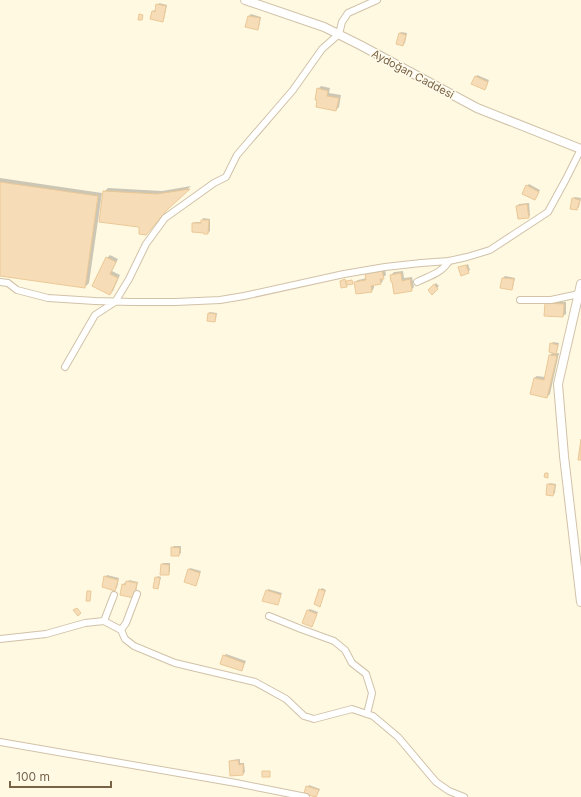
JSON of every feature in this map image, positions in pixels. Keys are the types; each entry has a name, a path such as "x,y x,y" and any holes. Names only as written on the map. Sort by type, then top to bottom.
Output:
{"street":[{"name":"Aydoğan Caddesi","path":"245,0 324,27 477,108 581,149"},
{"path":"65,366 95,315 116,302 146,244 165,218 214,183 226,177 237,155 294,90 322,49 339,34 342,22 348,13 377,0"},
{"path":"0,282 8,283 17,290 48,298 116,302 220,300 385,267 420,262 449,261 490,250 548,212 581,149"},
{"path":"416,282 445,268 449,261"},
{"path":"581,284 558,384 564,456 581,602"},
{"path":"520,300 550,300 579,294"},
{"path":"120,630 126,624 137,594"},
{"path":"104,621 114,595"},
{"path":"269,616 334,641 345,650 352,663 366,674 372,693 367,714"},
{"path":"0,639 46,634 85,623 104,621 120,630 125,639 134,646 175,663 255,682 286,699 304,716 314,719 352,709 373,716 398,737 436,782 449,791 464,797"},
{"path":"0,742 236,783 306,797"}],"building":[{"path":"156,4 166,6 163,22 150,19 152,11 155,12"},
{"path":"139,14 143,15 142,20 138,20"},
{"path":"248,16 260,18 258,30 245,27"},
{"path":"399,33 406,35 403,46 396,44"},
{"path":"475,76 488,82 485,90 471,84"},
{"path":"317,88 328,91 327,96 339,98 336,111 316,107 317,100 315,100"},
{"path":"0,182 98,196 85,288 0,276"},
{"path":"526,185 539,192 535,200 522,194"},
{"path":"190,189 168,209 146,235 139,234 139,227 99,222 103,191 157,194"},
{"path":"572,198 580,200 577,210 570,209"},
{"path":"527,204 529,218 518,219 516,206"},
{"path":"201,220 209,220 208,234 192,232 192,223 201,223"},
{"path":"106,257 116,262 110,274 118,278 110,295 92,286"},
{"path":"466,265 469,273 461,276 458,267"},
{"path":"382,271 384,279 380,279 381,284 371,286 372,292 356,294 354,282 366,280 365,274"},
{"path":"401,273 402,281 410,279 412,291 394,294 390,275"},
{"path":"502,278 514,279 512,290 500,288"},
{"path":"345,279 347,287 341,288 340,281"},
{"path":"352,280 353,284 347,285 346,281"},
{"path":"434,284 438,289 432,295 428,290"},
{"path":"545,303 564,304 563,317 544,316"},
{"path":"208,313 216,314 215,322 207,321"},
{"path":"550,343 558,345 556,354 549,352"},
{"path":"549,355 557,356 547,398 530,394 534,378 544,380"},
{"path":"581,439 581,460 578,460"},
{"path":"545,473 548,473 548,478 544,477"},
{"path":"547,484 555,485 553,496 546,495"},
{"path":"171,547 180,548 179,556 171,556"},
{"path":"161,564 169,565 169,575 160,575"},
{"path":"188,569 200,573 196,586 184,582"},
{"path":"104,576 118,580 115,591 102,587"},
{"path":"155,577 160,578 158,589 153,588"},
{"path":"126,581 137,583 134,598 120,595 122,584 125,585"},
{"path":"319,589 325,591 320,607 314,604"},
{"path":"266,590 281,595 278,605 262,601"},
{"path":"87,591 91,591 90,601 86,601"},
{"path":"77,608 81,613 78,616 73,610"},
{"path":"307,610 317,614 312,627 302,623"},
{"path":"223,655 244,663 242,671 220,664"},
{"path":"238,760 239,765 243,764 243,775 230,776 229,761"},
{"path":"262,771 270,771 270,777 262,777"},
{"path":"306,786 319,790 316,797 304,794"}]}
